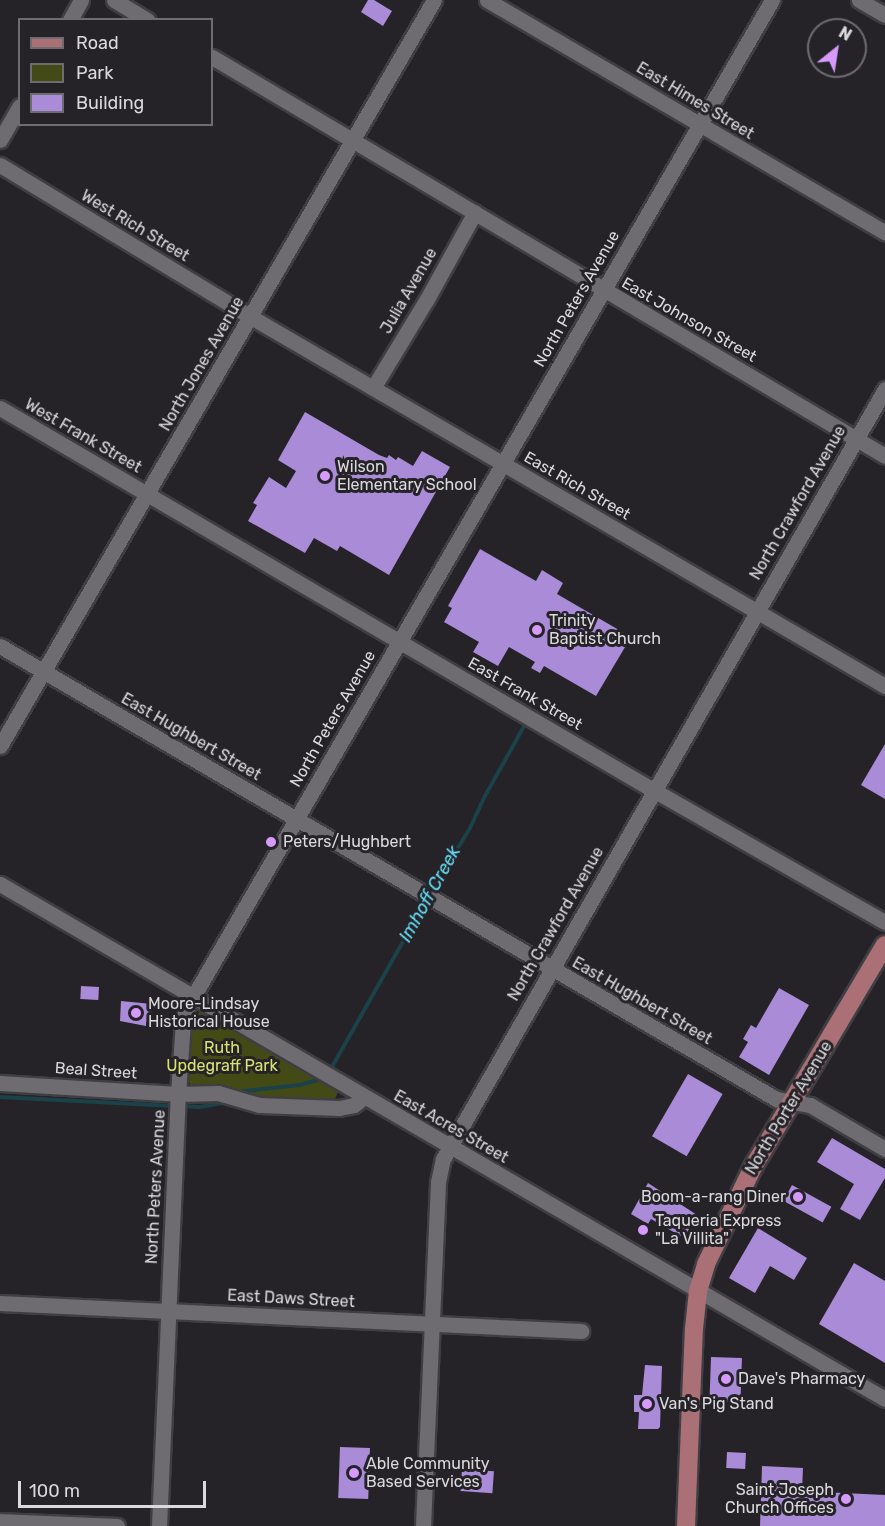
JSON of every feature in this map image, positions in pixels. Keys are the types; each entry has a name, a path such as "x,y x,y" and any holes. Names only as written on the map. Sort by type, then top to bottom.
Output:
{"main road":[{"name":"North Porter Avenue","path":"686,1526 692,1363 698,1291 706,1264 729,1213 885,945"}],"street":[{"path":"71,18 81,0"},
{"path":"114,0 144,18"},
{"name":"North Jones Avenue","path":"0,746 434,0"},
{"name":"East Himes Street","path":"487,0 885,233"},
{"name":"North Peters Avenue","path":"159,1526 183,1021 193,997 772,0"},
{"path":"859,0 885,15"},
{"name":"East Johnson Street","path":"213,58 885,456"},
{"path":"0,140 18,109"},
{"name":"West Rich Street","path":"0,165 250,317"},
{"name":"Julia Avenue","path":"374,388 475,212"},
{"name":"East Rich Street","path":"250,317 885,686"},
{"name":"North Crawford Avenue","path":"423,1526 438,1182 443,1159 885,389"},
{"name":"West Frank Street","path":"0,408 147,495"},
{"name":"East Frank Street","path":"147,495 885,922"},
{"name":"East Hughbert Street","path":"0,646 776,1099 810,1105 885,1149"},
{"name":"East Acres Street","path":"0,884 885,1399"},
{"name":"Beal Street","path":"0,1083 178,1103 218,1093 259,1105 339,1108 354,1105 364,1097"},
{"name":"East Daws Street","path":"0,1303 580,1331"},
{"path":"0,1521 117,1526"}],"green space":[{"name":"Ruth Updegraff Park","path":"200,1012 334,1087 338,1092 335,1099 242,1096 226,1087 191,1085 188,1081 191,1025 196,1014"}],"building":[{"path":"368,0 374,0 392,11 383,26 361,12"},
{"path":"305,412 379,455 387,458 389,455 396,460 398,457 413,466 422,451 450,467 389,575 340,546 337,551 314,538 305,553 248,521 257,505 253,503 269,477 286,488 296,471 278,460"},
{"name":"Trinity Baptist Church","path":"480,549 536,581 542,570 563,583 557,594 631,637 596,696 544,666 540,673 531,668 535,662 509,647 498,666 473,652 479,642 444,622 452,608 448,606"},
{"path":"885,744 885,799 861,785"},
{"path":"81,986 99,987 98,1000 80,999"},
{"path":"779,988 809,1005 769,1075 739,1057 748,1042 743,1039 751,1025 756,1028"},
{"name":"Moore-Lindsay Historical House","path":"121,1001 152,1004 151,1022 146,1022 146,1026 120,1021"},
{"path":"688,1074 723,1094 687,1156 652,1136"},
{"path":"832,1138 885,1169 885,1178 860,1220 840,1209 854,1184 817,1162"},
{"path":"648,1183 697,1215 684,1238 651,1219 648,1224 631,1214"},
{"path":"792,1185 831,1207 823,1223 783,1201"},
{"path":"758,1228 807,1258 794,1280 770,1266 755,1293 729,1278"},
{"path":"854,1263 885,1281 885,1363 819,1324"},
{"name":"Dave's Pharmacy","path":"711,1357 742,1358 740,1402 709,1401"},
{"name":"Van's Pig Stand","path":"645,1365 662,1366 660,1427 658,1429 638,1429 639,1412 634,1412 634,1395 642,1395"},
{"name":"Able Community Based Services","path":"340,1447 370,1448 368,1499 338,1498"},
{"path":"727,1452 746,1453 745,1469 726,1468"},
{"name":"Saint Joseph Church Offices","path":"762,1466 803,1468 802,1491 885,1495 885,1526 760,1526"},
{"name":"Able Community Based Services","path":"462,1469 494,1471 492,1493 460,1491"}],"waterway":[{"name":"Imhoff Creek","path":"431,892 470,828 485,796 527,721"},
{"name":"Imhoff Creek","path":"332,1067 427,899"},
{"name":"Imhoff Creek","path":"236,1092 300,1085 318,1080"},
{"name":"Imhoff Creek","path":"0,1097 174,1106"},
{"name":"Imhoff Creek","path":"181,1106 200,1107 227,1102"}],"place":[{"name":"Wilson Elementary School","path":"325,476"},
{"name":"Trinity Baptist Church","path":"537,630"},
{"name":"Peters/Hughbert","path":"271,842"},
{"name":"Moore-Lindsay Historical House","path":"136,1013"},
{"name":"Boom-a-rang Diner","path":"798,1197"},
{"name":"Taqueria Express \"La Villita\"","path":"643,1230"},
{"name":"Dave's Pharmacy","path":"726,1379"},
{"name":"Van's Pig Stand","path":"647,1404"},
{"name":"Able Community Based Services","path":"354,1473"},
{"name":"Saint Joseph Church Offices","path":"846,1499"}]}
